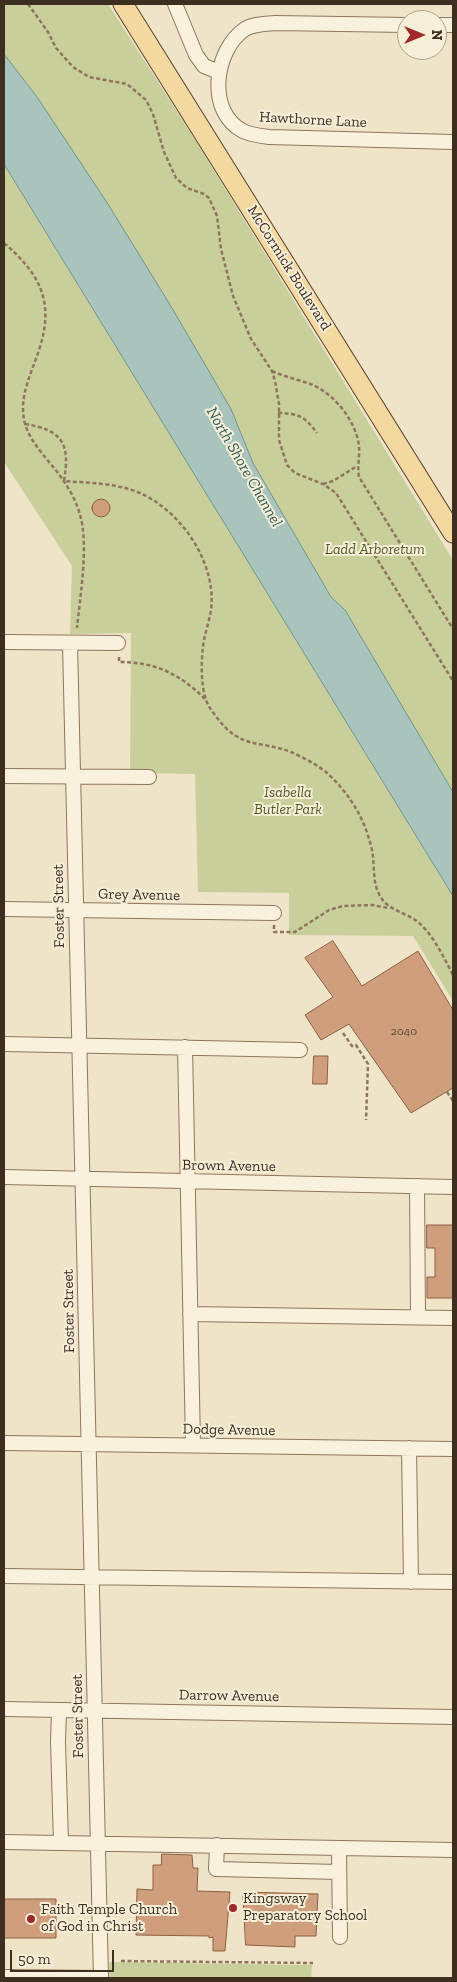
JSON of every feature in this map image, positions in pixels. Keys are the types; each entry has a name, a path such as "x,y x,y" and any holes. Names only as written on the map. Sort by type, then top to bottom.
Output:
{"main road":[{"name":"McCormick Boulevard","path":"123,4 453,533"}],"street":[{"path":"175,4 196,55 204,66 219,72"},
{"name":"Hawthorne Lane","path":"397,25 259,24 246,28 237,35 224,56 219,72 218,83 225,112 242,131 269,137 453,142"},
{"path":"4,642 118,643"},
{"name":"Foster Street","path":"70,643 101,1978"},
{"path":"4,776 149,777"},
{"name":"Grey Avenue","path":"4,909 274,913"},
{"path":"4,1044 300,1050"},
{"path":"185,1047 193,1445"},
{"name":"Brown Avenue","path":"4,1177 453,1187"},
{"path":"417,1186 418,1317"},
{"path":"190,1314 453,1318"},
{"name":"Dodge Avenue","path":"4,1443 453,1449"},
{"path":"409,1448 411,1582"},
{"path":"4,1576 453,1582"},
{"name":"Darrow Avenue","path":"4,1709 453,1717"},
{"path":"59,1710 61,1843"},
{"path":"4,1842 453,1850"},
{"path":"217,1846 216,1869 340,1872"},
{"path":"339,1848 340,1937"},
{"path":"4,1977 101,1978"}],"path":[{"path":"28,4 48,32 56,48 73,67 89,77 127,84 146,100 164,152 176,178 187,188 204,194 213,205 221,249 233,296 251,338 272,371 277,390 279,440 287,466 295,472 323,484 336,493 453,681"},
{"path":"4,244 32,270 41,290 45,309 44,330 39,350 25,387 23,405 25,424 32,440 64,481 81,516 84,559 76,634 70,643"},
{"path":"272,371 313,385 325,392 336,402 355,432 359,446 357,466 359,477 453,629"},
{"path":"278,413 300,416 317,433"},
{"path":"25,424 38,426 60,438 67,458 64,481"},
{"path":"323,484 334,481 357,466"},
{"path":"64,481 116,487 142,494 163,507 196,546 203,559 211,593 211,610 203,646 202,665 206,700"},
{"path":"118,643 119,662 142,663 163,670 190,685 206,700 230,732 245,742 291,752 325,772 353,800 372,850 375,883 380,895 389,908"},
{"path":"274,913 274,932 294,932 329,910 343,906 372,905 389,908 410,917 427,931 453,975"},
{"path":"343,1033 352,1046 356,1045 368,1064 366,1120"},
{"path":"447,1092 453,1102"},
{"path":"121,1961 313,1963"}],"green space":[{"name":"Ladd Arboretum","path":"4,4 108,4 194,138 453,560 453,792 345,611 331,597 253,463 231,409 106,201 37,97 4,54"},
{"name":"Isabella Butler Park","path":"4,164 453,896 453,1001 413,936 289,935 289,893 198,892 195,774 130,773 131,633 70,634 72,566 4,462"},
{"path":"109,1962 312,1965 311,1978 109,1978"}],"water":[{"name":"North Shore Channel","path":"4,54 37,97 106,201 169,303 231,409 253,463 331,597 345,610 453,792 453,896 4,164"}],"building":[{"path":"101,499 107,502 110,508 107,514 101,517 95,514 92,508 95,502"},
{"path":"333,941 362,986 418,951 453,1010 453,1088 411,1113 349,1024 321,1040 305,1015 333,997 305,958"},
{"path":"314,1056 328,1056 327,1084 313,1084"},
{"path":"427,1225 453,1225 453,1298 427,1298 427,1277 435,1277 435,1248 427,1248"},
{"path":"162,1854 192,1855 193,1868 198,1868 197,1891 230,1892 225,1951 213,1951 213,1937 209,1938 209,1936 136,1935 137,1889 153,1890 153,1865 161,1865"},
{"path":"243,1892 318,1894 316,1936 295,1936 295,1947 246,1945"},
{"name":"Faith Temple Church of God in Christ","path":"4,1899 56,1899 56,1938 4,1938"}],"place":[{"name":"Kingsway Preparatory School","path":"233,1908"},
{"name":"Faith Temple Church of God in Christ","path":"31,1919"}]}
